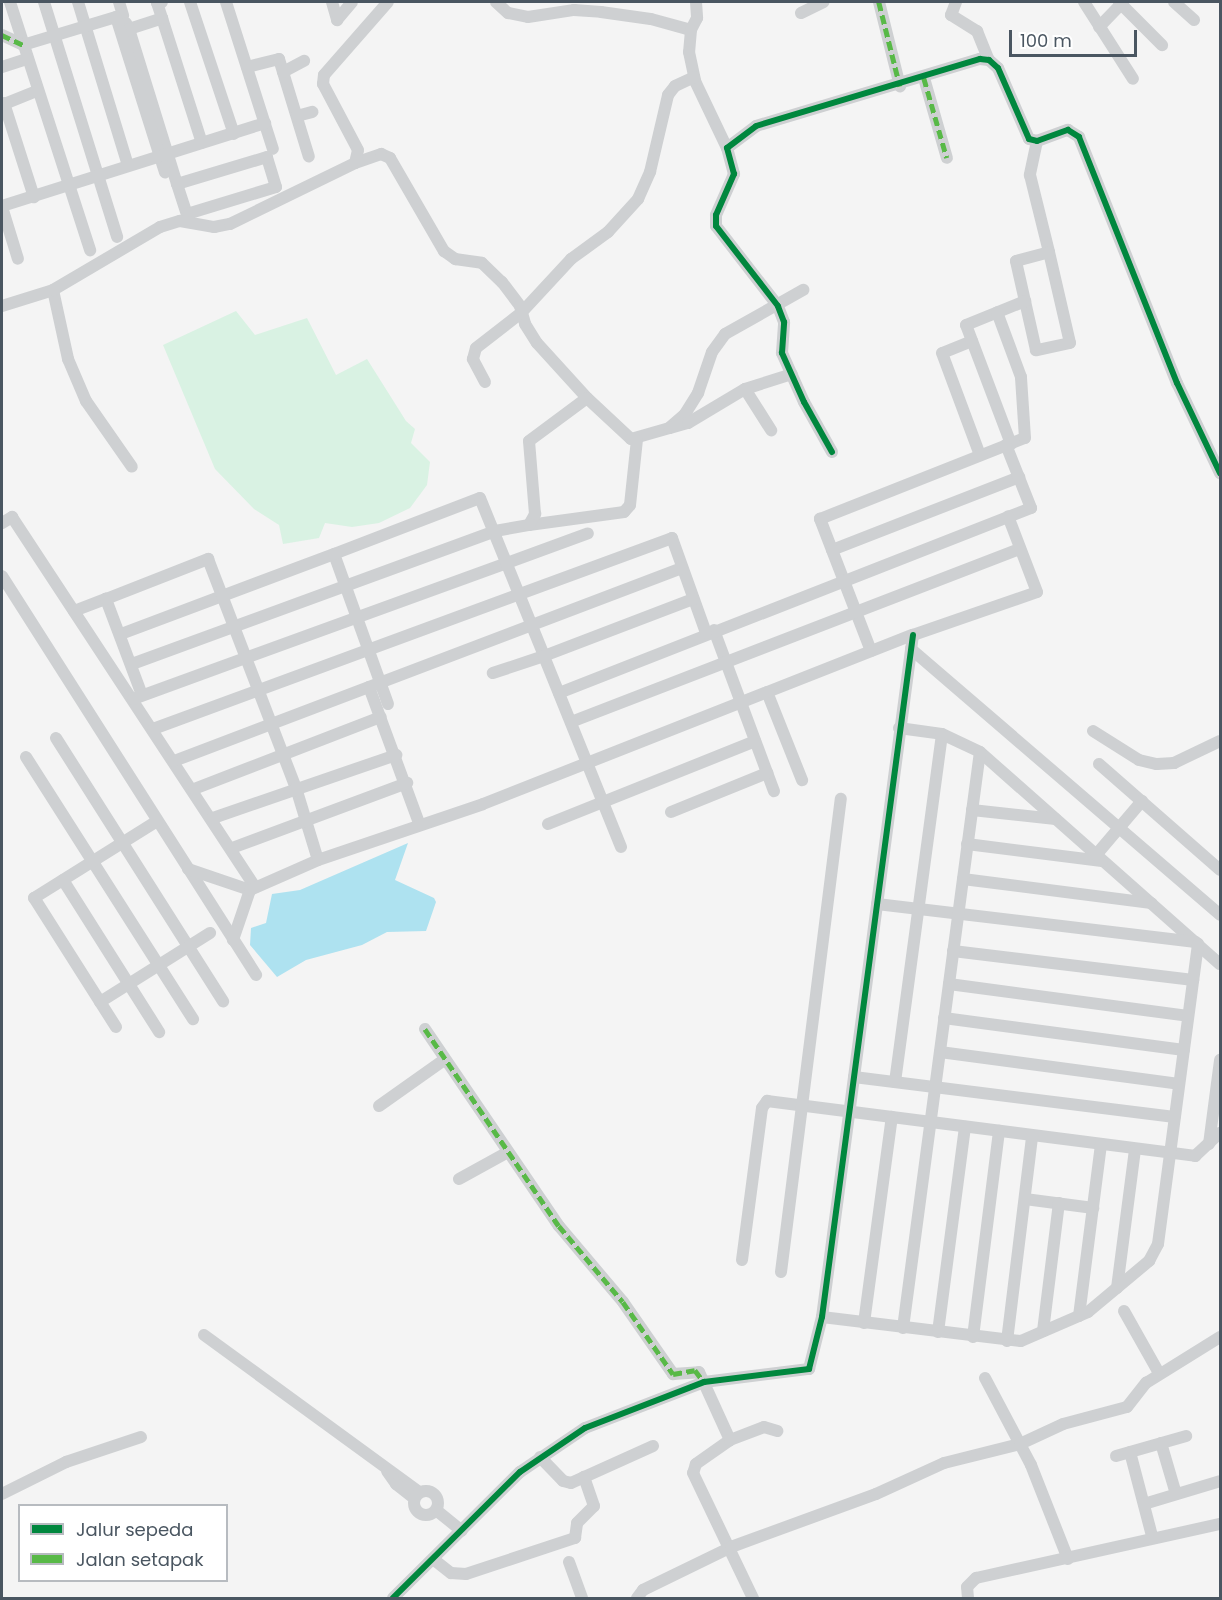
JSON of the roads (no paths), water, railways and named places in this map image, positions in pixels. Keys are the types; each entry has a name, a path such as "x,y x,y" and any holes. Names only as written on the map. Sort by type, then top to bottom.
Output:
{"street":[{"path":"10,2 66,186 90,250"},
{"path":"44,2 117,237"},
{"path":"78,2 128,166"},
{"path":"119,2 120,16 164,155 187,214 276,187 267,157 177,184"},
{"path":"159,2 202,143"},
{"path":"190,2 234,134"},
{"path":"226,2 273,149"},
{"path":"332,2 337,20 352,2"},
{"path":"355,163 358,150 323,84 324,75 388,2"},
{"path":"496,2 508,13 528,17 574,10 601,12 651,19 691,30"},
{"path":"696,2 697,18 691,30 694,77 714,128 727,148 734,174 717,215 716,226 778,306 784,322 781,347 792,374 832,452"},
{"path":"801,13 824,2"},
{"path":"879,2 900,86"},
{"path":"956,2 951,15 977,31 989,60 998,68 1024,133 1037,141"},
{"path":"1084,2 1133,79"},
{"path":"1100,27 1121,2 1162,45"},
{"path":"1174,2 1194,20"},
{"path":"2,35 23,45 120,16"},
{"path":"120,16 129,29 180,221"},
{"path":"129,29 162,18"},
{"path":"247,67 279,58 309,157"},
{"path":"2,67 27,59"},
{"path":"727,148 756,126 900,86 980,59 989,60"},
{"path":"283,72 304,61"},
{"path":"485,382 473,353 486,338 521,313 571,258 608,232 638,199 650,172 668,95 675,86 694,77"},
{"path":"924,78 947,158"},
{"path":"34,197 3,104 37,91"},
{"path":"297,116 312,112"},
{"path":"18,259 2,207 265,123"},
{"path":"1037,141 1062,131 1072,131 1079,137 1177,383 1221,473"},
{"path":"1037,141 1030,175 1049,252 1070,343 1036,350 1016,261 1049,252"},
{"path":"2,306 52,290 152,231 180,221 214,226 237,222 355,163 381,154 390,158 444,251 455,260 482,264 516,299 537,343 587,398 625,435 637,440 688,423 746,389 792,374"},
{"path":"52,290 68,359 86,401 132,467"},
{"path":"669,429 685,414 698,393 707,362 720,339 803,290"},
{"path":"559,693 710,631 1031,507 966,325 1025,301"},
{"path":"871,651 820,524 823,516 1025,438 1021,377 997,312"},
{"path":"972,341 942,353 980,455"},
{"path":"746,389 771,430"},
{"path":"529,525 535,514 529,441 587,398"},
{"path":"132,664 495,531 624,512 630,505 637,440"},
{"path":"832,550 1019,477"},
{"path":"121,634 480,498 621,847"},
{"path":"188,869 253,888 318,860 419,823 483,804 586,760 913,635 1037,592 1008,516"},
{"path":"2,523 12,517 74,611 138,697 153,729 232,848 253,888 233,940"},
{"path":"138,697 588,533"},
{"path":"153,729 672,538 693,599 726,662 774,790"},
{"path":"571,722 1020,549"},
{"path":"334,554 368,651 381,717 407,783 419,823"},
{"path":"74,611 208,559 296,788 318,860"},
{"path":"174,761 270,722 375,686 530,624 682,568"},
{"path":"2,576 256,975"},
{"path":"106,599 132,664 138,697"},
{"path":"493,673 693,599"},
{"path":"393,1599 462,1532 506,1485 540,1458 585,1428 704,1382 809,1369 822,1317 913,635"},
{"path":"911,649 1221,915"},
{"path":"375,686 388,704"},
{"path":"767,692 802,780"},
{"path":"194,789 381,717"},
{"path":"899,728 942,734 980,752 1221,964"},
{"path":"1093,731 1139,760 1157,764 1174,763 1221,741"},
{"path":"895,1082 942,734"},
{"path":"56,738 223,1001"},
{"path":"548,824 755,741"},
{"path":"903,1328 980,752"},
{"path":"213,818 396,755"},
{"path":"26,757 192,1019"},
{"path":"1099,764 1221,870"},
{"path":"671,812 767,773"},
{"path":"232,848 407,783"},
{"path":"781,1272 841,799"},
{"path":"1099,858 1119,828 1142,801"},
{"path":"972,810 1056,819"},
{"path":"116,1027 34,898 158,821"},
{"path":"967,844 1099,858"},
{"path":"963,879 1151,903"},
{"path":"63,880 159,1032"},
{"path":"877,904 1197,943"},
{"path":"100,1002 210,933"},
{"path":"822,1317 1021,1341 1079,1316 1116,1288 1155,1253 1197,943"},
{"path":"953,951 1193,980"},
{"path":"949,984 1188,1016"},
{"path":"944,1018 1184,1050"},
{"path":"425,1029 508,1152 673,1374 695,1370 704,1382 730,1440"},
{"path":"940,1052 1179,1084"},
{"path":"379,1107 444,1060"},
{"path":"1209,1144 1221,1060"},
{"path":"854,1077 1175,1117"},
{"path":"742,1260 764,1103 802,1105 1198,1156 1221,1133"},
{"path":"864,1323 892,1117"},
{"path":"938,1332 965,1127"},
{"path":"973,1337 999,1131"},
{"path":"1007,1341 1032,1136"},
{"path":"1079,1316 1101,1145"},
{"path":"1116,1288 1135,1149"},
{"path":"459,1179 508,1152"},
{"path":"1025,1199 1093,1208"},
{"path":"1043,1331 1059,1203"},
{"path":"1124,1311 1159,1373"},
{"path":"204,1335 387,1471 401,1477 416,1495 417,1512 423,1515 436,1510"},
{"path":"637,1599 643,1590 731,1547 876,1494 944,1463 1020,1444 1063,1424 1127,1407 1143,1386 1159,1373 1221,1337"},
{"path":"984,1378 1020,1444 1068,1559"},
{"path":"753,1599 731,1547 693,1473 696,1464 730,1440 764,1427 777,1431"},
{"path":"1116,1456 1186,1436"},
{"path":"2,1494 49,1468 141,1437"},
{"path":"1161,1443 1176,1494"},
{"path":"540,1458 563,1481 584,1477 653,1446"},
{"path":"1130,1452 1152,1536"},
{"path":"433,1559 451,1573 466,1574 575,1538 578,1523 594,1506 584,1477"},
{"path":"1144,1504 1221,1482"},
{"path":"416,1495 425,1490 437,1496 436,1510"},
{"path":"436,1510 462,1532"},
{"path":"1140,1545 1142,1539 1221,1516"},
{"path":"968,1599 967,1587 976,1578 1140,1545 1221,1524"},
{"path":"569,1562 582,1599"}],"water":[{"path":"408,843 395,880 434,898 436,902 426,931 387,932 362,945 306,960 277,977 250,945 251,928 266,923 272,894 300,890"}]}
